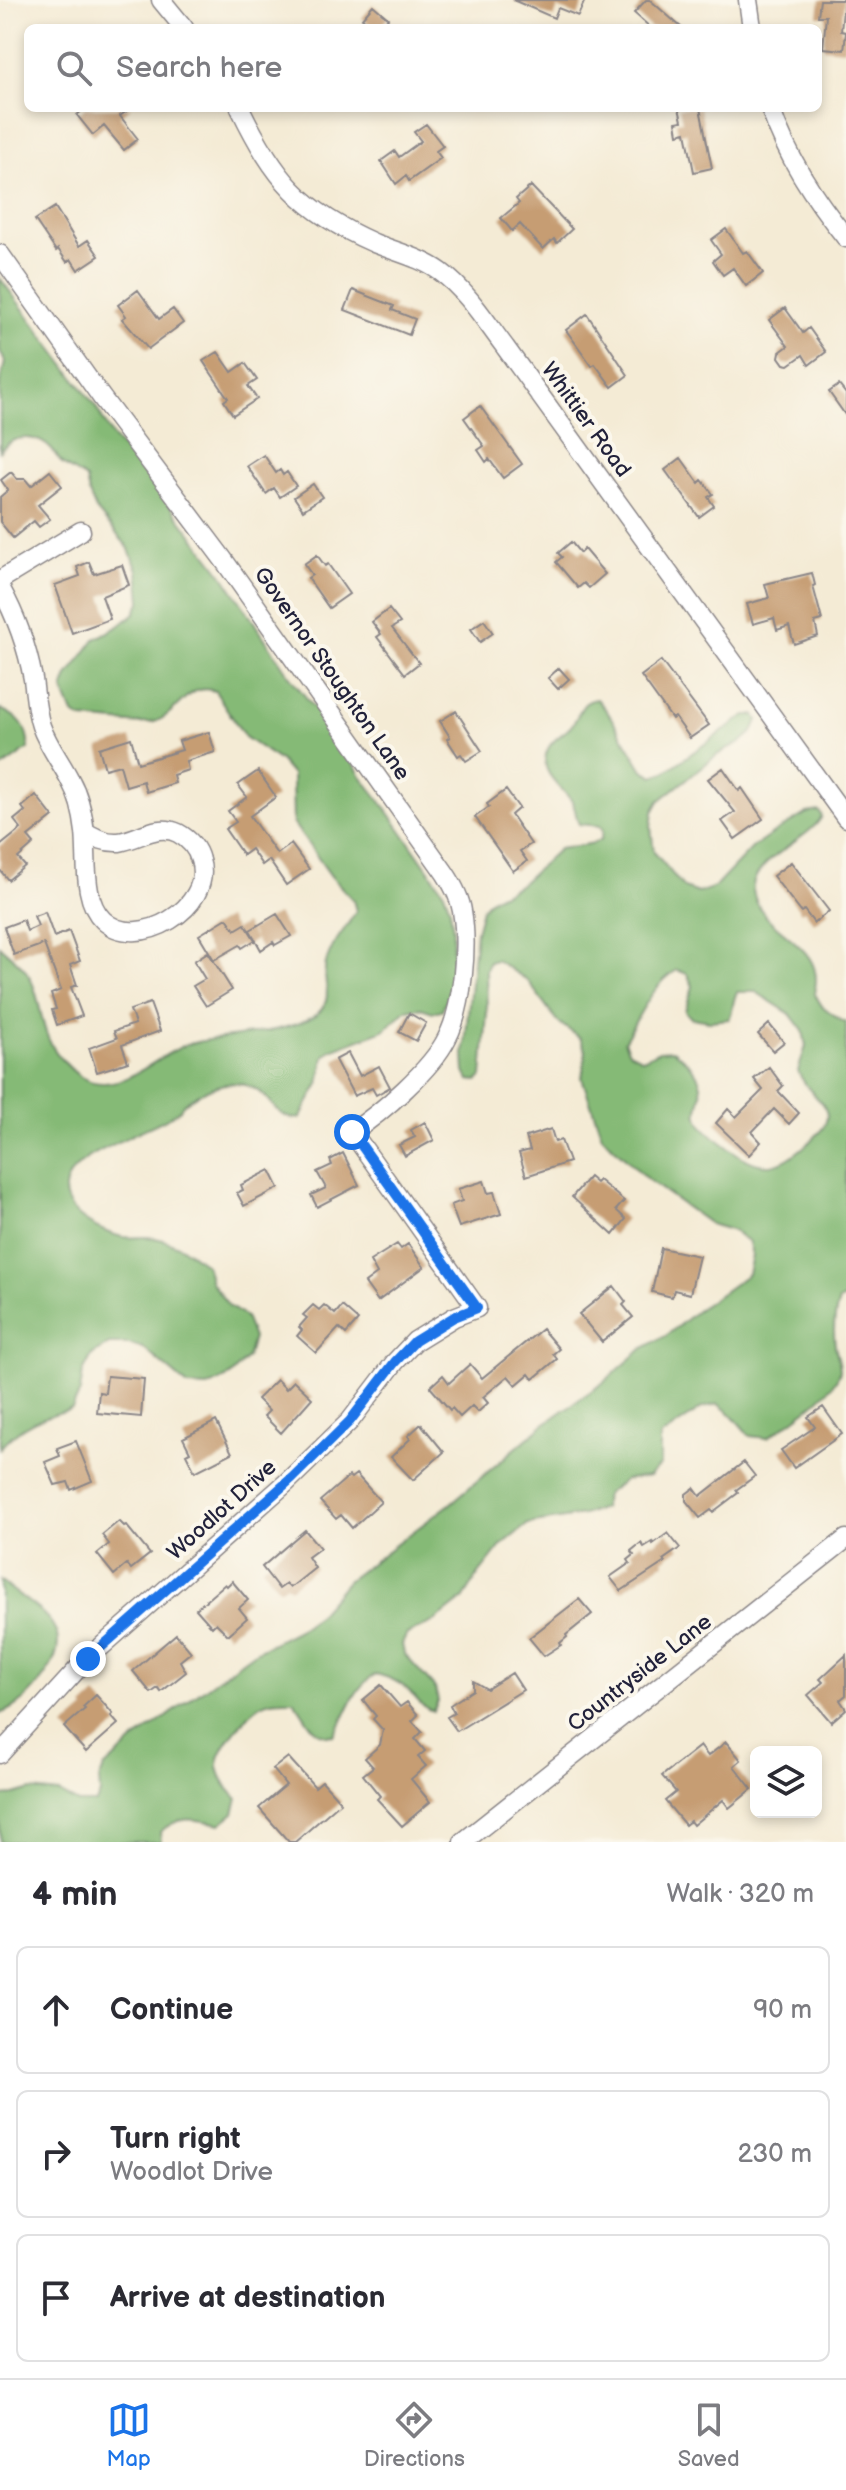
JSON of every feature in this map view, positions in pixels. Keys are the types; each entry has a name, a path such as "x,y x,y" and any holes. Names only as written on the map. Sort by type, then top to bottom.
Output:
{"street":[{"path":"161,0 181,24"},
{"path":"748,0 751,24"},
{"name":"Whittier Road","path":"242,112 269,161 298,197 340,226 436,269 460,291 505,347 846,818"},
{"path":"772,112 804,181 846,238"},
{"name":"Governor Stoughton Lane","path":"0,254 102,398 250,596 445,873 460,900 464,921 462,964 456,1010 447,1039 427,1065 378,1115 352,1132 477,1308"},
{"path":"0,580 81,531"},
{"path":"0,587 22,634 42,729 74,788 85,832 93,907 115,929 131,932 146,930 180,913 198,894 203,880 199,857 192,844 179,834 155,830 114,842 85,832"},
{"name":"Woodlot Drive","path":"0,1754 84,1662 286,1483 344,1427 415,1341 454,1317 477,1308"},
{"name":"Countryside Lane","path":"463,1842 846,1539"}],"green space":[{"path":"0,278 96,407 114,439 144,472 222,574 291,678 337,737 361,776 444,892 453,929 452,973 442,1010 406,1010 384,1030 331,1050 324,1057 319,1084 300,1118 284,1115 257,1090 247,1085 222,1085 208,1089 165,1119 91,1156 69,1177 65,1189 67,1200 84,1220 122,1237 150,1237 169,1242 206,1265 211,1282 229,1306 245,1317 253,1338 247,1358 230,1376 208,1387 188,1386 143,1348 109,1344 92,1355 83,1372 80,1392 72,1409 32,1422 0,1448 0,946 21,964 30,978 47,1035 61,1058 81,1077 96,1083 110,1083 124,1079 192,1043 279,1029 311,1018 321,1010 326,1000 325,969 329,953 356,911 353,900 331,876 293,823 292,775 280,761 245,737 215,691 205,689 190,694 165,717 150,723 82,719 73,714 63,690 68,676 95,639 135,613 141,600 138,570 128,547 96,510 86,479 64,465 52,450 39,441 18,439 0,451 0,383 5,362 0,351"},
{"path":"597,699 607,711 643,770 654,776 665,772 746,715 755,715 758,720 753,732 717,755 659,801 653,812 654,852 684,888 698,893 715,887 752,848 775,832 807,813 819,811 822,816 807,833 764,866 756,876 753,889 762,911 805,952 812,963 816,977 814,993 822,1006 846,1021 846,1297 839,1301 834,1323 840,1370 837,1378 810,1407 767,1438 750,1436 718,1404 702,1408 660,1437 660,1465 649,1476 625,1480 606,1494 603,1508 583,1515 528,1524 502,1545 463,1599 435,1621 407,1634 402,1644 404,1654 435,1688 438,1701 433,1711 400,1684 376,1674 356,1694 334,1735 314,1729 293,1700 270,1701 244,1720 219,1759 221,1776 238,1799 234,1813 220,1824 196,1820 174,1822 160,1832 161,1842 0,1842 0,1796 31,1790 59,1793 78,1803 96,1803 100,1794 99,1779 104,1768 136,1739 253,1653 316,1617 347,1581 450,1504 543,1425 604,1382 642,1349 667,1335 748,1274 752,1256 749,1243 734,1231 710,1224 647,1179 602,1136 582,1078 586,1051 580,1038 558,1022 527,980 496,960 489,962 486,970 487,1013 482,1077 477,1081 469,1080 465,1072 476,931 482,909 489,900 521,884 559,849 601,839 603,831 600,826 579,824 573,803 551,776 545,763 551,744 570,728 584,705","holes":["677,970 687,974 693,986 685,1011 691,1018 710,1021 729,1019 737,992 756,992 790,1014 803,1031 806,1046 798,1071 803,1082 822,1104 827,1119 814,1138 783,1161 764,1165 754,1163 714,1137 701,1124 698,1116 700,1081 693,1069 673,1050 659,1051 643,1059 629,1052 624,1041 653,993"]},
{"path":"0,709 22,724 28,749 0,769"},
{"path":"0,1580 48,1619 58,1642 55,1657 46,1674 20,1703 0,1714"}],"building":[{"path":"513,0 585,0 578,16 558,8 554,18"},
{"path":"646,0 650,0 677,24 646,24 634,13"},
{"path":"820,0 844,0 841,31 846,32 844,50 823,48 826,16 818,16"},
{"path":"373,5 388,18 383,24 369,24 362,18"},
{"path":"80,112 126,112 120,116 138,139 124,150 104,126 93,135 77,115"},
{"path":"680,112 701,112 712,168 694,172 686,132 678,134 676,122 682,121"},
{"path":"426,124 443,146 436,151 441,158 409,181 406,176 396,184 381,161 395,151 399,157 421,141 414,132"},
{"path":"531,186 572,229 557,243 554,239 543,249 520,224 512,231 501,218 519,203 516,199"},
{"path":"55,207 79,246 88,240 99,256 78,270 71,259 67,262 58,249 56,251 35,220"},
{"path":"726,229 743,253 747,251 763,273 746,286 733,268 723,275 713,261 721,254 711,240"},
{"path":"138,290 159,319 173,309 183,323 148,349 122,319 126,316 118,305"},
{"path":"353,290 394,306 392,310 415,319 409,335 345,310"},
{"path":"785,308 803,333 809,328 826,352 809,365 803,355 789,365 779,357 788,346 769,320"},
{"path":"587,314 628,375 612,387 566,330"},
{"path":"218,352 232,372 245,363 257,380 248,386 257,399 233,415 224,401 228,398 203,361"},
{"path":"839,385 846,394 846,416 829,392"},
{"path":"480,406 522,464 503,478 478,450 484,446 464,418"},
{"path":"264,455 276,473 280,470 283,475 287,472 296,486 280,497 274,488 266,494 247,466"},
{"path":"681,458 699,483 702,480 713,494 708,497 714,506 699,517 665,470"},
{"path":"50,471 62,486 38,505 50,519 39,527 34,521 13,538 0,522 0,497 8,490 1,480 11,472 31,486"},
{"path":"313,484 322,497 303,510 294,497"},
{"path":"571,542 580,553 584,549 605,574 589,588 584,583 578,588 556,562 562,557 558,553"},
{"path":"317,555 325,566 328,564 349,594 329,608 308,578 312,575 304,564"},
{"path":"89,562 94,574 122,565 129,585 102,596 110,619 72,633 55,585 80,576 77,567"},
{"path":"812,573 822,620 815,622 818,636 794,644 789,626 777,630 774,618 753,624 747,604 769,598 765,584"},
{"path":"389,609 400,623 392,628 419,663 405,674 377,637 381,634 372,622"},
{"path":"484,620 493,633 480,642 471,629"},
{"path":"661,661 709,725 690,738 641,676"},
{"path":"559,668 569,679 558,689 548,678"},
{"path":"456,711 482,751 466,761 461,754 458,756 440,721"},
{"path":"209,732 215,752 186,761 188,770 173,775 175,783 146,792 143,781 126,786 120,765 105,769 99,748 131,738 138,763 182,750 179,741"},
{"path":"723,768 739,791 742,788 763,819 735,839 722,821 735,812 708,779"},
{"path":"258,771 276,797 250,816 277,854 291,844 309,869 286,885 269,860 262,865 251,849 243,855 225,829 236,822 228,811 247,797 238,785"},
{"path":"506,790 519,808 511,815 531,844 520,851 527,861 513,871 475,817"},
{"path":"36,795 53,817 28,837 34,844 18,858 25,866 8,880 0,870 0,846 21,829 14,820 25,811 22,807"},
{"path":"791,862 829,911 814,923 804,910 801,912 773,876"},
{"path":"45,912 54,937 69,931 80,961 70,965 77,985 71,987 82,1016 57,1025 51,994 61,990 44,944 14,955 4,927 23,920 27,931 38,926 34,916"},
{"path":"277,914 291,936 261,950 250,930"},
{"path":"227,918 235,930 245,924 255,940 214,960 199,935"},
{"path":"208,952 232,990 206,1006 193,986 205,979 194,961"},
{"path":"150,1003 160,1031 122,1045 128,1062 97,1072 89,1048 117,1038 114,1031 135,1024 130,1010"},
{"path":"409,1013 426,1023 416,1041 399,1032"},
{"path":"769,1024 784,1042 773,1051 758,1034"},
{"path":"348,1053 360,1076 379,1066 390,1087 376,1095 372,1088 354,1096 335,1060"},
{"path":"769,1067 783,1086 778,1091 799,1113 789,1124 774,1109 752,1132 761,1142 749,1155 716,1123 728,1109 736,1117 763,1090 754,1079"},
{"path":"425,1122 434,1140 405,1156 399,1145 415,1137 411,1130"},
{"path":"551,1129 555,1142 561,1140 569,1162 526,1176 519,1153 530,1150 526,1137"},
{"path":"343,1153 359,1185 317,1207 311,1195 326,1188 317,1172 332,1165 330,1160"},
{"path":"270,1170 279,1188 244,1206 237,1193 243,1190 241,1185"},
{"path":"589,1177 596,1183 599,1180 624,1201 616,1210 626,1219 613,1235 572,1197"},
{"path":"484,1181 488,1193 494,1192 501,1214 459,1227 451,1205 462,1201 458,1189"},
{"path":"397,1244 401,1249 408,1244 424,1267 378,1301 365,1283 377,1274 370,1261"},
{"path":"661,1248 699,1256 690,1294 674,1290 672,1297 652,1292"},
{"path":"614,1286 633,1317 602,1342 579,1314"},
{"path":"313,1305 319,1310 324,1305 335,1314 342,1306 358,1320 346,1334 339,1328 316,1353 297,1336 302,1330 299,1327 307,1318 303,1315"},
{"path":"542,1329 559,1349 553,1354 557,1359 533,1379 529,1374 516,1385 508,1376 483,1397 488,1403 478,1412 472,1406 460,1417 430,1387 443,1375 449,1383 470,1364 482,1378"},
{"path":"107,1376 144,1379 141,1417 97,1413 99,1392 105,1393"},
{"path":"277,1380 286,1389 294,1381 312,1398 281,1433 264,1416 269,1411 257,1399"},
{"path":"823,1407 842,1434 794,1468 781,1450 815,1427 808,1417"},
{"path":"216,1421 232,1453 195,1472 186,1454 190,1452 183,1438"},
{"path":"421,1424 444,1452 413,1480 391,1457"},
{"path":"76,1441 92,1481 71,1490 68,1482 55,1485 45,1462 60,1456 57,1448"},
{"path":"744,1462 755,1476 736,1490 738,1493 700,1518 686,1501 686,1494 694,1488 700,1496"},
{"path":"356,1474 381,1502 352,1528 341,1515 336,1519 320,1501 349,1476 351,1478"},
{"path":"119,1521 150,1554 131,1569 127,1564 114,1575 97,1554 109,1544 102,1535"},
{"path":"305,1530 320,1548 308,1557 315,1568 290,1588 286,1584 279,1589 262,1567"},
{"path":"668,1533 680,1548 663,1560 665,1562 621,1591 610,1577 630,1563 628,1560 634,1555 631,1551 641,1543 644,1547 653,1544"},
{"path":"232,1581 248,1600 239,1608 247,1618 228,1635 216,1623 212,1627 196,1609"},
{"path":"579,1599 592,1614 566,1635 561,1645 544,1656 529,1638"},
{"path":"176,1634 191,1652 180,1661 186,1672 161,1692 158,1688 151,1693 133,1671"},
{"path":"846,1655 846,1695 840,1700 846,1709 831,1722 808,1695"},
{"path":"512,1673 523,1690 457,1731 447,1717 454,1713 450,1705 473,1690 473,1681 487,1689"},
{"path":"381,1685 400,1707 407,1702 418,1715 412,1721 422,1732 415,1739 425,1751 418,1757 426,1766 411,1779 430,1802 402,1826 377,1799 380,1796 363,1775 373,1767 365,1758 380,1745 383,1730 363,1700"},
{"path":"96,1695 118,1724 86,1752 64,1727"},
{"path":"726,1742 741,1760 734,1766 750,1791 729,1808 723,1800 693,1825 690,1821 685,1825 665,1801 676,1792 662,1776 700,1746 708,1756"},
{"path":"288,1757 315,1787 322,1781 341,1802 295,1842 289,1842 259,1808 286,1785 273,1769"}],"route":[{"path":"88,1659 292,1478 350,1421 415,1341 454,1317 477,1308 352,1132"}]}
